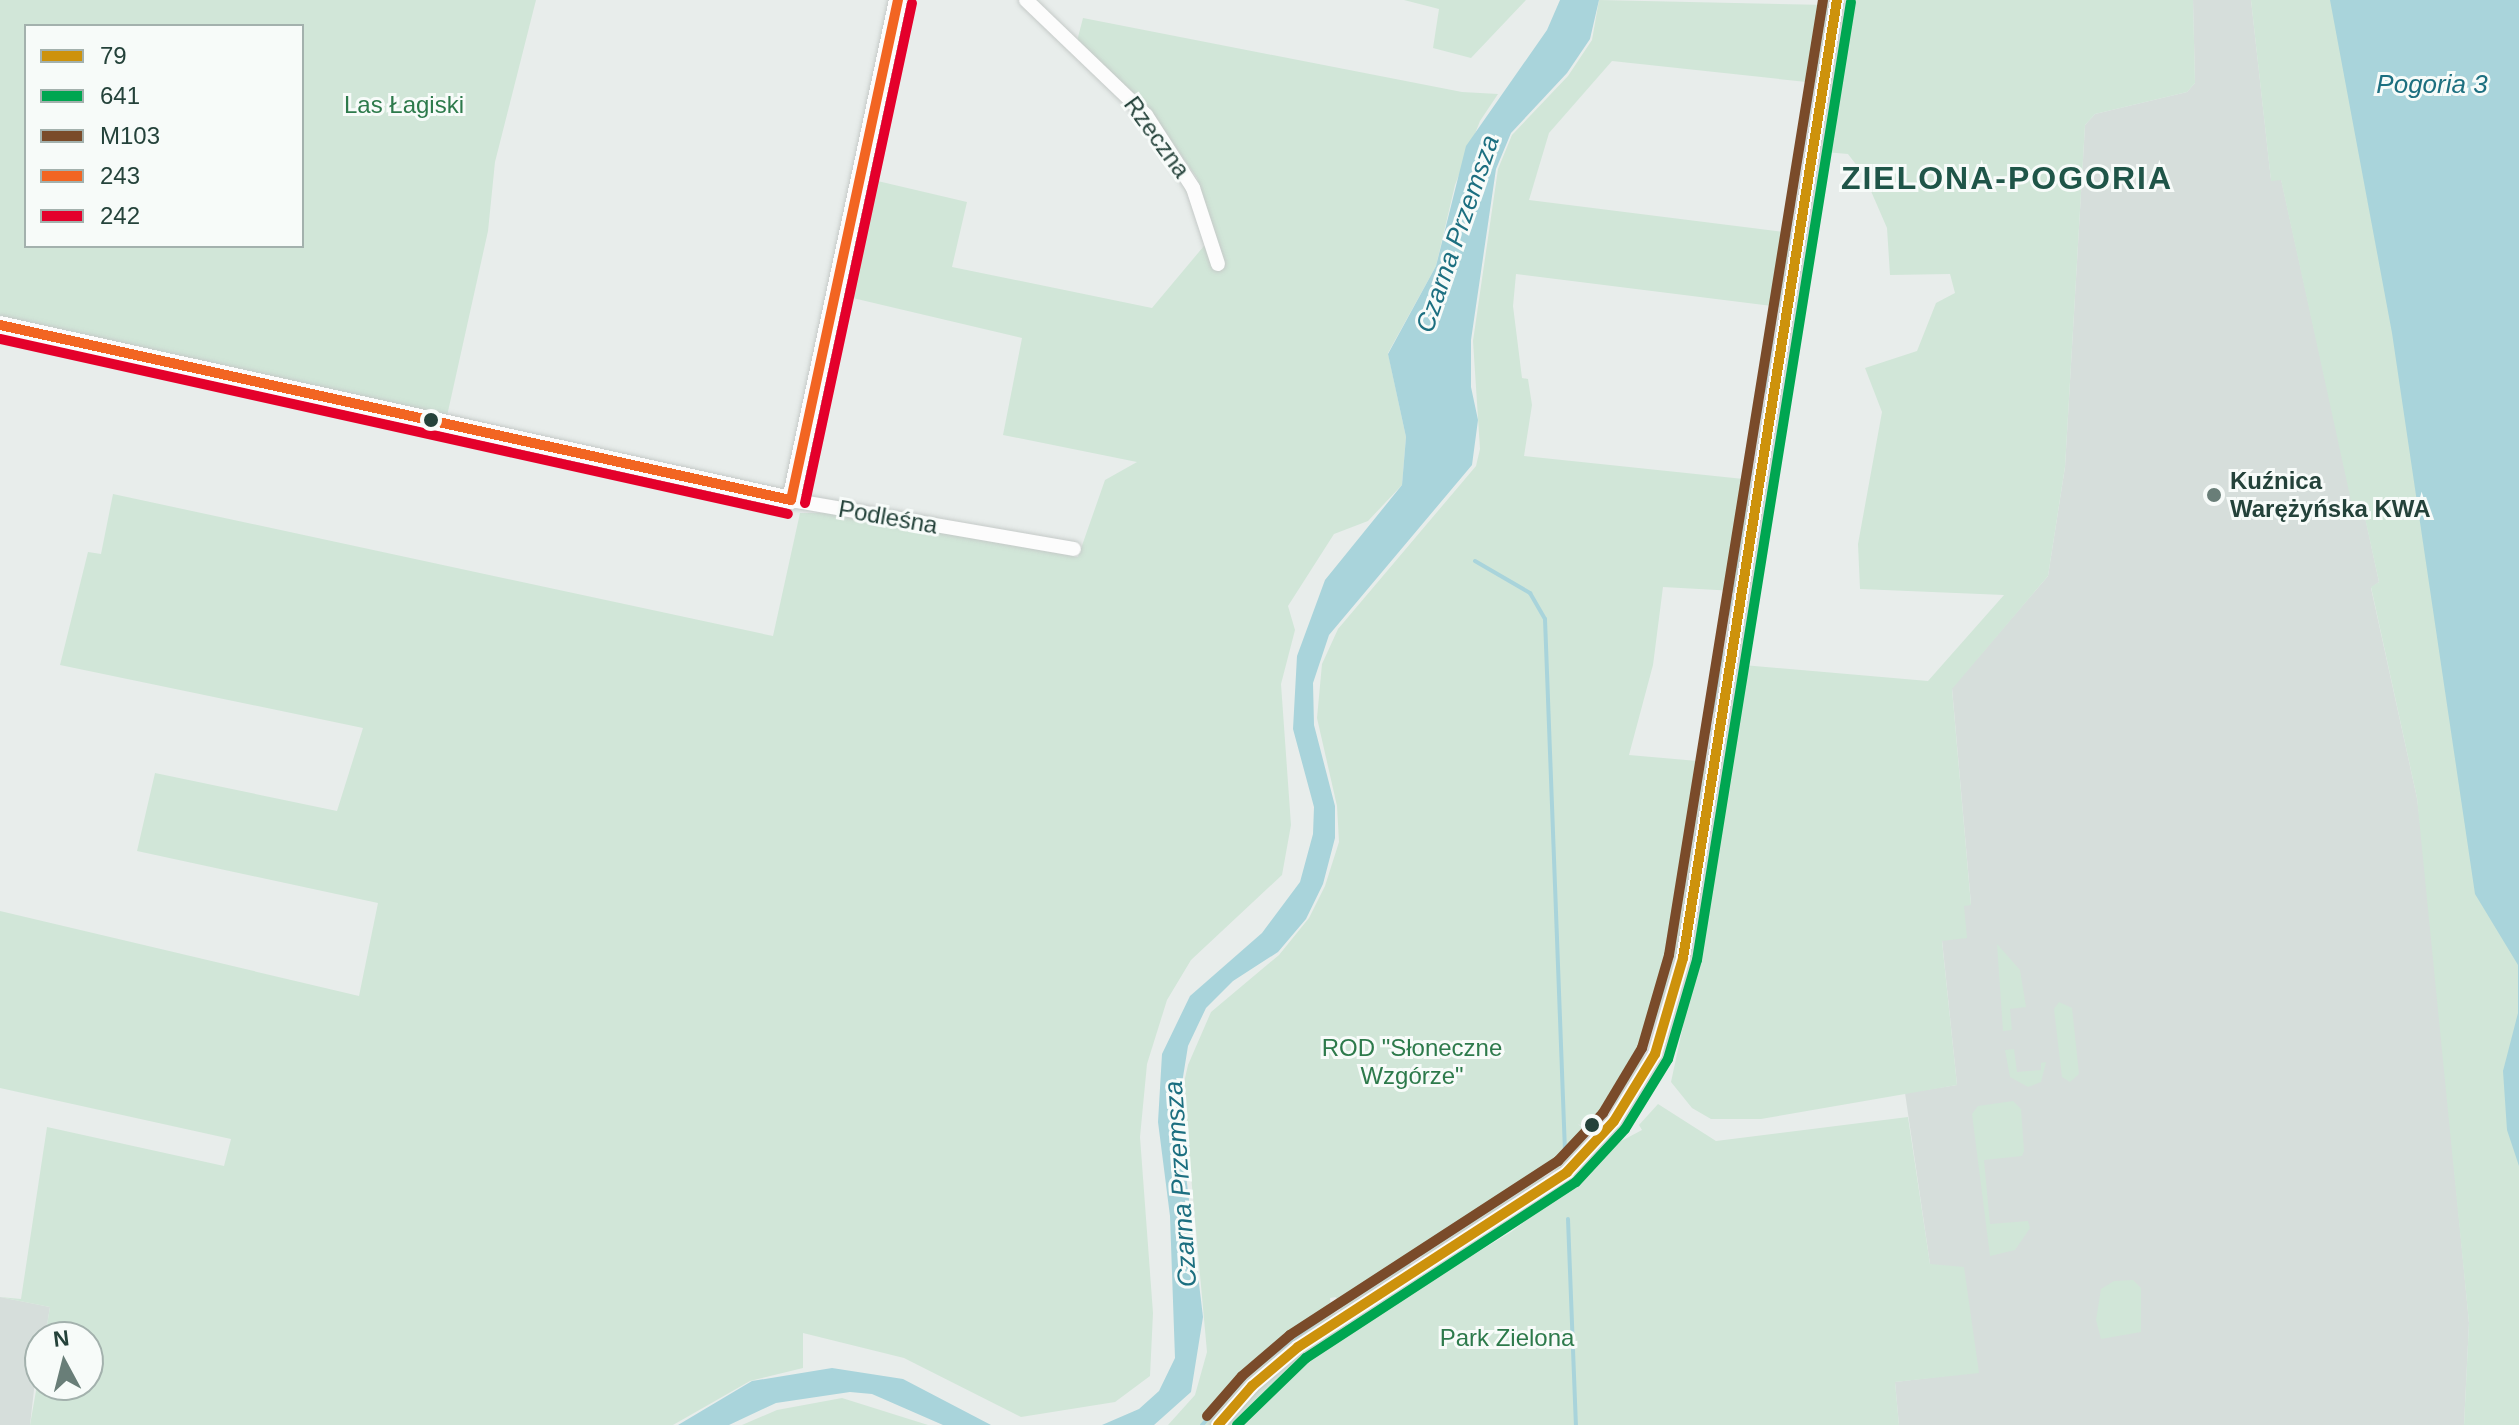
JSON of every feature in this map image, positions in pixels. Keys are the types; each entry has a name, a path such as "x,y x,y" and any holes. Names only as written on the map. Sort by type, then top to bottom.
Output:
{"street":[{"path":"791,500 898,0"},
{"name":"Rzeczna","path":"1026,0 1146,115 1193,188 1218,264"},
{"path":"1218,1425 1252,1386 1298,1347 1567,1172 1614,1121 1655,1054 1683,958 1837,0"},
{"name":"Podleśna","path":"0,325 791,500 1074,549"}],"shaded area":[{"path":"2193,0 2251,0 2271,180 2281,179 2356,519 2365,517 2379,582 2371,588 2417,798 2425,861 2469,1323 2464,1425 1899,1425 1895,1382 1978,1372 1930,1264 1905,1093 1957,1085 1942,940 1964,905 1971,904 1952,688 2048,576 2065,467 2085,125 2095,114 2187,92 2195,83"},
{"path":"0,1297 50,1307 48,1321 24,1321 24,1401 33,1401 30,1425 0,1425"}],"green space":[{"name":"Las Łagiski","path":"0,0 536,0 495,162 488,231 447,416 0,317"},
{"path":"1404,0 1526,0 1471,58 1433,48 1439,9"},
{"path":"1599,0 1829,5 1816,83 1612,61 1549,133 1529,200 1792,233 1780,307 1516,274 1513,306 1522,378 1528,379 1532,405 1524,456 1753,480 1735,591 1663,587 1653,665 1629,755 1709,762 1676,961 1641,1065 1618,1103 1609,1107 1591,1131 1578,1124 1589,1134 1573,1157 1556,1171 1549,1164 1543,1167 1544,1181 1424,1259 1416,1251 1408,1256 1411,1267 1341,1311 1336,1297 1330,1298 1331,1309 1351,1329 1511,1232 1570,1187 1612,1146 1642,1130 1639,1125 1658,1104 1716,1141 1908,1117 1930,1264 1964,1267 1979,1373 1895,1382 1899,1425 1168,1425 1195,1395 1207,1352 1183,1087 1188,1065 1211,1012 1279,955 1309,918 1325,886 1339,842 1337,806 1317,718 1322,664 1338,629 1476,466 1480,449 1473,341 1498,169 1512,135 1568,76 1592,40"},
{"path":"1850,0 2193,0 2195,83 2187,92 2095,114 2085,125 2065,467 2048,576 1952,689 1971,905 1964,906 1967,938 1942,941 1957,1085 1761,1119 1711,1119 1692,1108 1671,1082 1695,970 1743,665 1928,681 2004,595 1860,589 1858,544 1882,412 1865,368 1917,351 1936,303 1955,293 1950,274 1890,275 1887,228 1864,175 1848,154 1825,152"},
{"path":"2251,0 2519,0 2519,1425 2464,1425 2469,1323 2417,798 2371,587 2379,582 2365,518 2355,519 2281,180 2271,181"},
{"path":"1083,18 1462,92 1498,94 1480,121 1455,185 1436,266 1388,353 1406,437 1402,485 1368,521 1334,534 1288,606 1295,630 1281,684 1291,825 1282,875 1191,960 1167,1000 1147,1064 1140,1137 1153,1313 1150,1376 1115,1402 1021,1417 904,1358 803,1333 803,1368 750,1381 673,1425 30,1425 34,1401 104,1401 104,1321 48,1321 50,1307 0,1297 21,1299 47,1127 224,1166 231,1139 0,1088 0,911 359,996 378,903 137,851 155,773 337,811 363,728 60,665 88,552 101,554 113,494 773,636 800,513 837,513 1078,557 1105,480 1137,462 1003,435 1022,338 840,295 869,179 967,202 952,267 1152,308 1214,234 1197,178 1160,124 1077,41"},
{"path":"1997,944 2020,970 2026,1007 2010,1009 2012,1030 2003,1031"},
{"path":"2059,1002 2072,1008 2079,1074 2070,1082 2062,1077 2054,1009"},
{"path":"2014,1049 2017,1072 2041,1070 2041,1063 2046,1062 2041,1082 2028,1087 2010,1077 2005,1050"},
{"path":"2013,1101 2021,1109 2024,1151 2022,1156 1984,1160 1990,1224 2028,1221 2030,1228 2015,1250 1990,1256 1972,1114 1978,1106"},
{"path":"2133,1280 2141,1288 2141,1332 2101,1339 2096,1320 2101,1289 2114,1281"},
{"path":"842,1398 928,1425 742,1425 777,1410"}],"water":[{"name":"Czarna Przemsza","path":"1560,0 1599,0 1590,39 1567,73 1511,133 1496,169 1471,340 1471,387 1478,420 1472,465 1329,635 1313,683 1314,725 1335,806 1335,838 1323,884 1306,919 1278,952 1233,981 1206,1008 1188,1046 1178,1108 1203,1317 1191,1392 1154,1425 1102,1425 1139,1409 1159,1391 1175,1358 1170,1216 1158,1122 1162,1054 1190,996 1262,933 1300,882 1313,834 1314,807 1293,729 1297,656 1325,580 1402,485 1406,437 1388,354 1436,266 1466,146 1547,30"},
{"name":"Pogoria 3","path":"2330,0 2519,0 2519,1166 2507,1130 2503,1071 2518,1013 2518,965 2475,894 2392,333"},
{"path":"832,1368 903,1379 991,1425 943,1425 872,1394 850,1392 776,1403 729,1425 678,1425 752,1381"}],"waterway":[{"path":"1822,26 1826,0"},
{"path":"1813,80 1816,62"},
{"path":"1807,121 1813,84"},
{"path":"1800,161 1804,138"},
{"path":"1789,230 1794,200"},
{"path":"1788,241 1789,235"},
{"path":"1783,266 1786,249"},
{"path":"1777,306 1782,276"},
{"path":"1764,391 1772,339"},
{"path":"1759,418 1761,406"},
{"path":"1750,475 1751,467"},
{"path":"1735,570 1749,479"},
{"path":"1475,561 1530,593 1545,619 1565,1152 1554,1165"},
{"path":"1732,591 1733,581"},
{"path":"1728,614 1731,597"},
{"path":"1720,665 1722,651"},
{"path":"1712,712 1719,670"},
{"path":"1706,735 1710,729"},
{"path":"1614,1097 1642,1052 1663,988 1703,752"},
{"path":"1420,1254 1540,1176"},
{"path":"1568,1219 1576,1425"},
{"path":"1341,1305 1409,1262"},
{"path":"1202,1425 1253,1369 1327,1314"}],"transit line":[{"name":"243","path":"791,500 898,0"},
{"name":"M103","path":"1207,1416 1242,1376 1290,1335 1558,1161 1603,1113 1642,1048 1669,955 1823,0"},
{"name":"79","path":"1218,1425 1252,1386 1298,1347 1567,1172 1614,1121 1655,1054 1683,958 1837,0"},
{"name":"641","path":"1237,1425 1306,1358 1576,1182 1625,1129 1668,1059 1697,960 1851,2"},
{"name":"242","path":"805,503 912,3"},
{"name":"243","path":"0,325 791,500"},
{"name":"242","path":"0,339 788,514"}],"place":[{"name":"Kuźnica Warężyńska KWA","path":"2214,495"}],"district":[{"name":"ZIELONA-POGORIA","path":"2007,178"}],"park label":[{"name":"ROD \"Słoneczne Wzgórze\"","path":"1412,1062"},
{"name":"Park Zielona","path":"1507,1338"}]}
